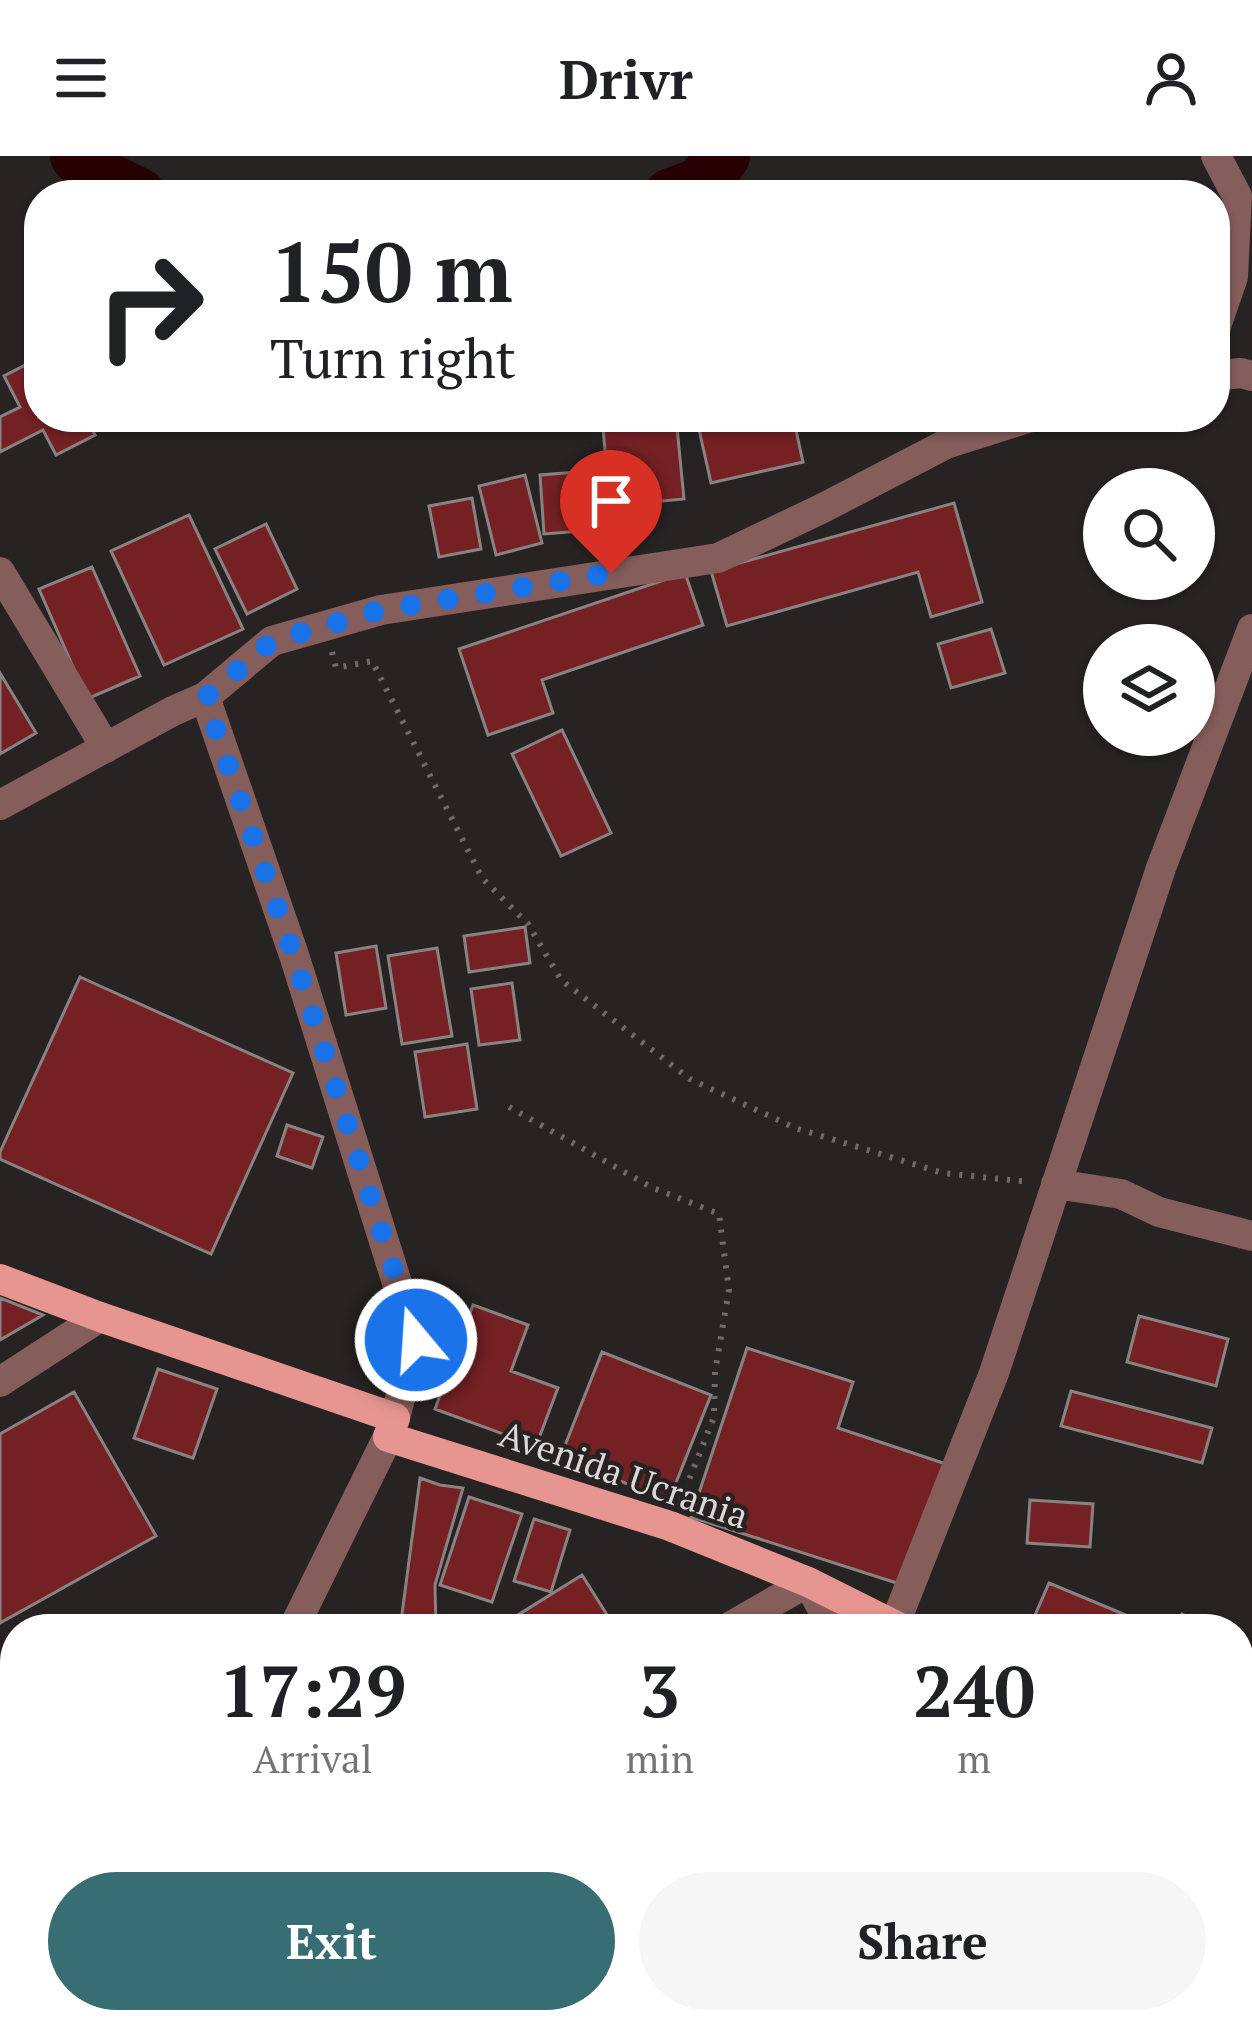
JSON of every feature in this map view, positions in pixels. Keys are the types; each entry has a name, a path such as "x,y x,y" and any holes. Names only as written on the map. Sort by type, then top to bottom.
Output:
{"main road":[{"name":"Avenida Ucrania","path":"0,1279 391,1427 670,1526 808,1582 871,1614"}],"street":[{"path":"1230,183 1237,196 1230,286"},
{"path":"0,805 205,698 272,641 381,610 718,558 946,444 984,432"},
{"path":"0,572 106,748"},
{"path":"903,1614 994,1373 1161,868 1252,629"},
{"path":"205,698 294,956 416,1340 391,1427 299,1614"},
{"path":"1056,1184 1121,1194 1160,1212 1252,1236"},
{"path":"0,1382 100,1317"},
{"path":"752,1614 808,1582 825,1614"}],"path":[{"path":"324,626 336,668 372,661 482,878 528,924 562,980 653,1051 690,1078 795,1128 943,1173 1056,1184"},
{"path":"509,1107 651,1187 719,1214 729,1290 715,1372 714,1417 670,1526"}],"building":[{"path":"24,366 24,432 39,432 0,452 0,417 20,407 4,376"},
{"path":"44,432 93,432 95,435 56,455"},
{"path":"603,432 677,432 684,499 610,506"},
{"path":"700,432 796,432 803,462 711,483"},
{"path":"590,471 595,530 544,534 540,475"},
{"path":"525,475 542,543 496,555 479,486"},
{"path":"472,498 481,549 439,557 429,506"},
{"path":"954,503 982,602 931,617 918,572 727,626 711,571"},
{"path":"189,515 243,629 164,665 111,551"},
{"path":"266,524 297,589 247,614 215,549"},
{"path":"92,567 140,676 87,699 39,589"},
{"path":"685,573 703,625 542,680 553,713 488,735 459,649"},
{"path":"991,629 1005,673 951,688 938,644"},
{"path":"0,673 36,733 0,754"},
{"path":"562,730 611,833 561,856 512,754"},
{"path":"525,927 530,963 469,972 464,936"},
{"path":"376,946 386,1008 346,1015 336,953"},
{"path":"437,948 452,1036 402,1044 388,956"},
{"path":"80,977 293,1073 211,1254 0,1159"},
{"path":"512,983 520,1040 479,1045 471,989"},
{"path":"467,1044 477,1109 425,1117 415,1052"},
{"path":"287,1125 323,1137 312,1168 277,1156"},
{"path":"0,1298 43,1315 0,1340"},
{"path":"473,1305 528,1325 511,1371 558,1388 536,1446 435,1409"},
{"path":"1139,1316 1228,1339 1216,1386 1127,1362"},
{"path":"747,1348 853,1382 838,1428 946,1464 906,1586 691,1517"},
{"path":"602,1352 711,1395 669,1500 560,1458"},
{"path":"158,1369 217,1389 193,1458 134,1438"},
{"path":"1071,1391 1212,1428 1202,1463 1061,1426"},
{"path":"74,1392 156,1536 16,1614 0,1614 0,1434"},
{"path":"420,1478 463,1488 435,1585 436,1614 402,1614"},
{"path":"469,1497 522,1514 492,1602 440,1585"},
{"path":"1030,1500 1093,1504 1090,1547 1027,1543"},
{"path":"534,1519 570,1530 551,1592 514,1581"},
{"path":"582,1575 607,1614 519,1614"},
{"path":"1049,1583 1123,1614 1036,1614"}],"waterway":[{"path":"77,156 109,180"},
{"path":"704,180 723,156"}],"route":[{"path":"416,1340 294,956 205,698 272,641 381,610 611,573"}]}
